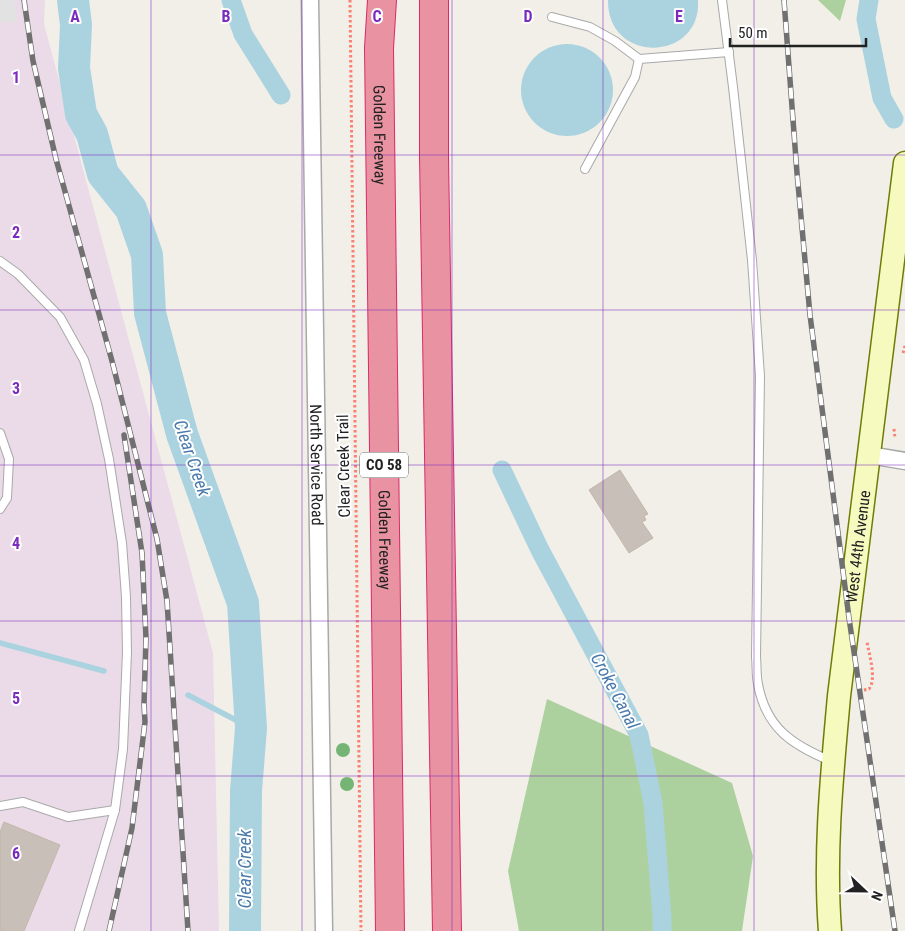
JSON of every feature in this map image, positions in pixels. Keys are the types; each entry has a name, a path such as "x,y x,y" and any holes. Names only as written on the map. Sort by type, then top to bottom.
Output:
{"highway":[{"name":"Golden Freeway","path":"382,0 379,48 390,931"},
{"path":"434,0 434,167 447,931"}],"street":[{"name":"North Service Road","path":"310,0 324,931"},
{"name":"West 44th Avenue","path":"830,931 828,852 833,762 841,680 905,163"},
{"path":"869,455 905,461"}],"lane":[{"path":"722,0 752,260 760,376 756,657 758,684 766,709 779,730 800,746 833,762"},
{"path":"552,17 590,27 639,59 729,52"},
{"path":"585,169 634,77 639,59"},
{"path":"0,261 18,274 60,317 84,360 97,404 109,459 122,543 126,597 127,652 123,749 115,810 79,931"},
{"path":"0,433 9,459 6,498 0,509"},
{"path":"0,806 22,802 68,817 115,810"}],"path":[{"name":"Clear Creek Trail","path":"350,0 361,931"}],"shaded area":[{"path":"0,0 45,0 44,24 213,653 219,931 0,931"},
{"path":"0,0 14,0 17,22 0,22"}],"green space":[{"path":"818,0 846,0 840,21"},
{"path":"547,699 732,783 753,856 742,931 519,931 508,871"}],"water":[{"path":"608,0 698,0 695,20 685,35 671,44 654,48 637,45 622,36 612,21"},
{"path":"567,44 585,48 599,58 609,72 613,90 609,108 599,122 585,132 567,136 549,132 535,122 525,108 521,90 525,72 535,58 549,48"}],"building":[{"path":"620,470 648,514 644,516 646,520 642,522 653,538 629,553 589,490"},
{"path":"4,822 60,845 24,931 0,931 0,832"}],"waterway":[{"name":"Clear Creek","path":"73,0 76,25 74,68 81,114 92,134 103,174 131,209 147,255 150,313 182,434 243,603 251,728 246,791 245,931"},
{"name":"Croke Canal","path":"231,0 243,34 281,95"},
{"path":"869,0 866,19 882,98 894,119"},
{"name":"Croke Canal","path":"502,470 540,550 639,735 653,803 662,931"},
{"path":"0,643 104,671"},
{"path":"188,695 251,728"}],"railway":[{"path":"24,0 33,61 56,159 112,361 157,539 167,601 188,931"},
{"path":"784,0 810,315 849,618 895,931"},
{"path":"109,931 132,828 145,722 146,638 142,553 124,435"}]}
